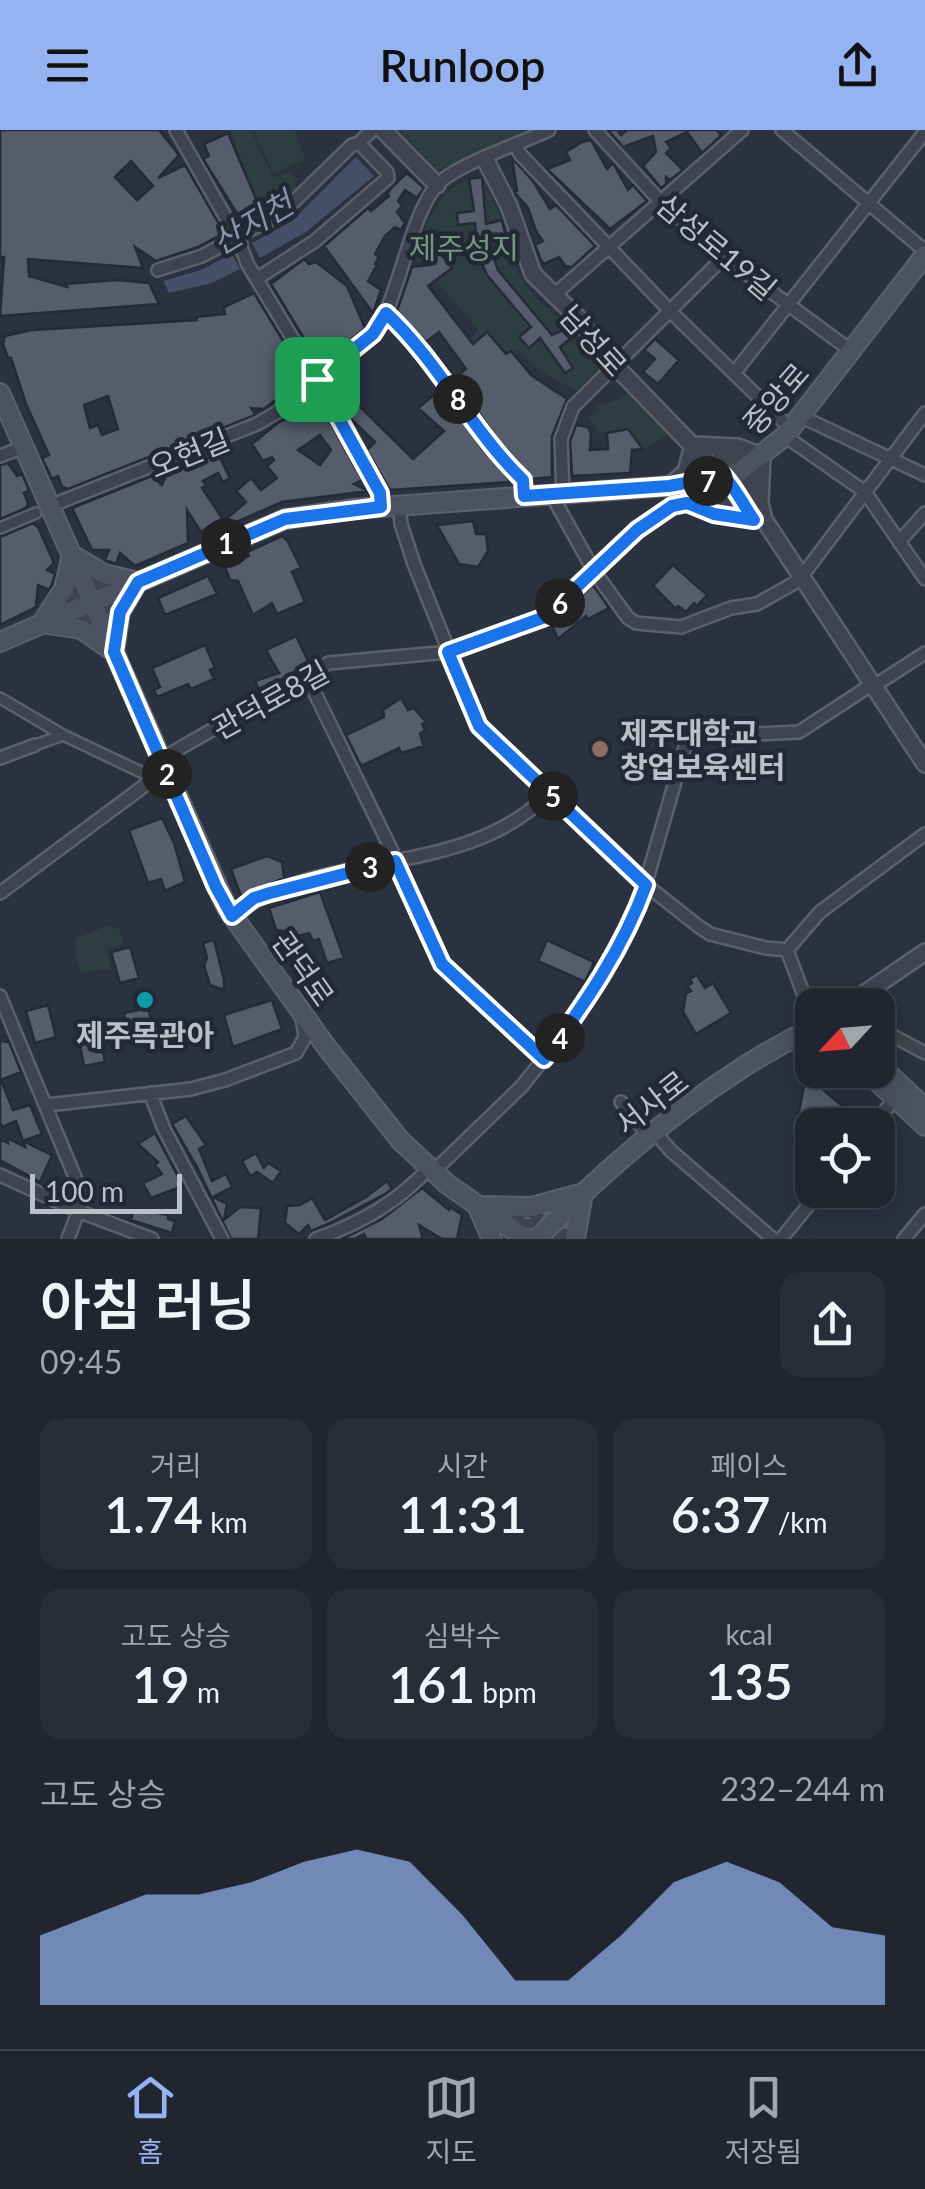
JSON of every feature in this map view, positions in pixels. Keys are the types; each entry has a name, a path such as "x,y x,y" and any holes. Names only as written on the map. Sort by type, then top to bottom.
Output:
{"main road":[{"name":"중앙로","path":"0,642 90,595 138,582 285,519 390,506 669,486 724,469 740,472 792,427 925,253"},
{"name":"관덕로","path":"0,393 24,446 43,510 72,555 232,916 372,1108 430,1170 476,1206 531,1234"},
{"path":"72,555 104,574 138,582 120,612 114,652 80,629 42,623 64,590 72,555"},
{"name":"서사로","path":"531,1234 651,1134 738,1070 795,1038"},
{"path":"895,1080 925,1108"},
{"path":"884,1088 925,1126"},
{"path":"492,1239 476,1206 531,1207 584,1192 576,1239"}],"street":[{"path":"176,130 390,506 477,723 646,885 710,934 786,950"},
{"path":"362,145 372,130"},
{"path":"383,130 437,185 549,130"},
{"name":"삼성로19길","path":"595,130 660,201 724,257 850,350"},
{"path":"553,296 742,130"},
{"path":"782,130 925,253"},
{"path":"735,372 925,132"},
{"path":"158,270 240,245 282,213 352,145 362,145 387,172 385,182 315,241 253,269"},
{"path":"516,146 670,311 865,492 925,579"},
{"name":"남성로","path":"486,159 512,214 530,268 580,320 615,366 693,444 744,488 751,500 751,517 799,579 925,764"},
{"name":"오현길","path":"43,510 266,420 373,334 386,313 437,185"},
{"path":"724,257 579,399 563,427 560,494 556,503 594,572 628,618 636,623 682,628 731,608 753,606 799,579 925,413"},
{"path":"386,313 462,404 499,457 523,480 524,496"},
{"path":"792,427 890,458 925,475"},
{"path":"693,444 738,448 762,456 760,504 751,517 669,486 686,472 693,444"},
{"path":"0,456 24,446"},
{"name":"관덕로8길","path":"0,893 152,780 164,766 330,662 448,652 545,617 646,522 672,506 687,503 714,514 751,517"},
{"path":"0,528 43,510"},
{"path":"899,542 925,513"},
{"path":"316,1239 338,1232 389,1204 498,1112 544,1059 596,987 622,940 646,885 688,738 799,732 925,653"},
{"path":"306,675 442,964 544,1059"},
{"name":"남성로","path":"870,687 925,780"},
{"path":"0,698 143,773"},
{"path":"0,758 63,734"},
{"path":"232,916 254,898 270,893 474,842 549,793"},
{"path":"786,950 820,912 925,834"},
{"path":"786,950 801,988"},
{"path":"873,988 925,952"},
{"path":"0,996 82,1194 68,1239"},
{"path":"47,1105 203,1087 296,1052 304,1037 301,1013"},
{"path":"895,1037 925,1053"},
{"path":"150,1093 164,1129 222,1239"},
{"path":"887,1108 895,1098"},
{"path":"621,1102 651,1134 773,1239"},
{"path":"0,1175 152,1239"},
{"path":"781,1239 806,1208"},
{"path":"904,1239 925,1214"},
{"path":"558,1239 564,1233 568,1239"}],"green space":[{"path":"230,130 251,130 273,178 292,171 297,190 277,209 259,218 255,214 256,199"},
{"path":"254,130 295,130 305,160 273,173"},
{"name":"제주성지","path":"399,130 533,130 438,170"},
{"name":"제주성지","path":"482,177 502,220 507,247 519,275 536,299 571,327 581,348 600,369 576,391 538,370 518,349 490,365 470,339 479,330 415,257 430,217 444,195"},
{"path":"628,394 667,435 643,449 627,429 598,434 589,417 598,411 594,405 610,403"},
{"path":"108,925 119,929 124,944 107,949 111,969 81,972 75,939"}],"water":[{"path":"356,157 374,176 306,232 260,258 252,243 292,221"},
{"path":"232,254 240,269 212,283 169,293 163,281 201,270"}],"building":[{"path":"0,130 159,130 179,155 158,178 185,165 224,233 198,247 156,261 135,247 143,268 28,259 29,276 67,287 66,284 117,280 149,283 159,304 0,316 4,257 0,257","holes":["131,161 153,186 137,200 115,177"]},
{"path":"608,130 617,130 621,135 627,130 717,130 721,136 702,153 687,132 666,142 671,148 666,153 683,170 670,180 666,177 661,188 643,166 656,152 653,136 623,147"},
{"path":"228,133 256,199 252,218 243,223 203,159 209,156 204,144"},
{"path":"591,140 607,169 613,163 628,190 633,185 647,201 610,229 547,169 570,160 566,152"},
{"path":"512,158 533,181 550,209 556,205 595,246 572,267 565,266 559,257 544,264 541,260 535,245 543,241 528,208 514,192 517,191"},
{"path":"407,173 424,188 417,198 405,190 397,212 405,223 401,230 395,227 385,236 375,254 379,257 377,265 368,281 381,290 373,313 324,246 368,208 371,211 389,196 392,187"},
{"name":"제주성지","path":"482,177 486,224 502,220 506,237 488,242 498,270 552,335 570,327 575,335 560,347 573,368 565,373 540,338 529,348 519,337 531,327 487,275 478,255 475,223 458,225 457,213 474,211 469,179"},
{"path":"437,249 452,268 428,286 473,344 487,332 506,354 511,351 531,375 567,399 552,436 552,477 532,479 495,435 454,379 466,369 439,332 426,342 397,311 412,267 429,265 424,259"},
{"path":"304,259 309,264 316,262 347,286 365,328 320,365 271,284"},
{"path":"254,293 305,377 264,409 251,408 253,416 68,489 62,487 58,476 52,479 42,458 49,455 8,358 3,344 5,336 32,330 197,320 196,317 225,314 224,307","holes":["108,396 118,429 102,435 98,425 90,428 84,405"]},
{"path":"655,339 679,360 658,384 643,372 655,359 644,350"},
{"path":"338,385 413,459 444,431 418,408 440,390 511,482 390,490 367,450 375,442 348,416"},
{"path":"312,396 317,399 362,480 354,484 368,491 282,502 211,533 208,527 201,532 187,510 188,543 135,566 120,553 116,564 105,560 109,550 92,550 72,508 152,476 162,485 169,469 216,450 230,478 223,482 218,473 203,481 206,485 202,488 224,521 246,502 236,491 251,478 261,490 277,478 267,466 274,460 272,457 263,461 252,444 279,422 298,414 291,413","holes":["320,435 331,450 320,465 298,450"]},
{"path":"576,425 588,427 590,450 608,449 607,433 628,429 643,449 632,450 630,473 572,476 570,441"},
{"path":"8,463 17,476 22,474 29,490 24,493 28,503 26,508 0,519 0,465"},
{"path":"473,521 476,534 486,534 488,551 478,567 459,564 437,525"},
{"path":"33,523 54,563 47,570 55,574 52,584 49,590 38,585 36,607 0,625 0,537"},
{"path":"282,536 301,568 292,572 305,602 277,614 272,603 253,615 238,581 230,580 225,567"},
{"path":"673,565 707,595 686,612 678,606 676,609 653,586"},
{"path":"208,576 217,594 165,615 158,598"},
{"path":"593,585 609,608 588,619 586,616 558,639 551,623"},
{"path":"296,636 309,663 260,692 255,681 279,673 266,650"},
{"path":"205,645 215,668 210,670 214,679 191,689 188,684 157,697 154,690 160,687 152,668"},
{"path":"401,698 408,710 414,708 426,722 420,734 424,746 401,753 399,748 361,766 346,735 384,717 383,710"},
{"path":"162,818 185,882 165,891 161,879 148,883 129,830"},
{"path":"267,856 282,862 284,878 241,896 231,869"},
{"path":"320,892 344,958 327,963 319,939 313,941 309,933 288,939 285,931 276,930 269,908"},
{"path":"214,940 224,990 210,985 204,965 207,958 203,943"},
{"path":"547,940 594,962 585,982 538,961"},
{"path":"130,947 139,978 120,983 111,952"},
{"path":"697,975 705,988 713,983 731,1013 696,1034 683,1012 686,993 691,991 690,979"},
{"path":"272,1000 282,1029 233,1047 224,1015"},
{"path":"48,1005 56,1037 35,1043 26,1011"},
{"path":"148,1008 156,1038 131,1043 124,1013"},
{"path":"99,1029 105,1062 84,1066 78,1034"},
{"path":"0,1041 9,1042 21,1072 1,1080 13,1110 30,1105 42,1134 23,1141 52,1155 40,1182 0,1160 0,1139 8,1143 7,1138 25,1147 16,1121 2,1127 0,1122"},
{"path":"804,1088 821,1088 845,1108 800,1108"},
{"path":"186,1116 206,1145 199,1149 212,1181 226,1174 232,1187 213,1197 227,1204 224,1220 240,1207 261,1208 258,1239 231,1239 172,1124"},
{"path":"155,1133 183,1186 151,1198 143,1183 162,1174 155,1165 158,1162 138,1144"},
{"path":"256,1153 264,1168 268,1163 281,1171 273,1183 257,1172 250,1176 242,1161"},
{"path":"387,1181 392,1189 385,1194 311,1231 308,1225 299,1234 285,1223 287,1206 300,1205 312,1198 325,1220"},
{"path":"422,1188 449,1210 450,1207 462,1215 457,1239 442,1239 419,1225 423,1239 366,1239 364,1234 342,1239 382,1219"},
{"path":"134,1209 168,1215 168,1219 175,1221 172,1233 131,1220"}],"place":[{"name":"제주대학교 창업보육센터","path":"600,749"},
{"name":"제주목관아","path":"145,1000"}],"route":[{"path":"386,313 462,404 499,457 523,480 524,496 669,486 724,476 754,520 714,514 687,503 672,506 637,530 545,617 448,652 479,726 646,885 596,987 544,1059 449,974 395,861 254,898 232,916 114,652 120,612 138,582 285,519 381,507 380,493 317,379 373,334 386,313"}],"water label":[{"name":"산지천","path":"252,222"}]}
